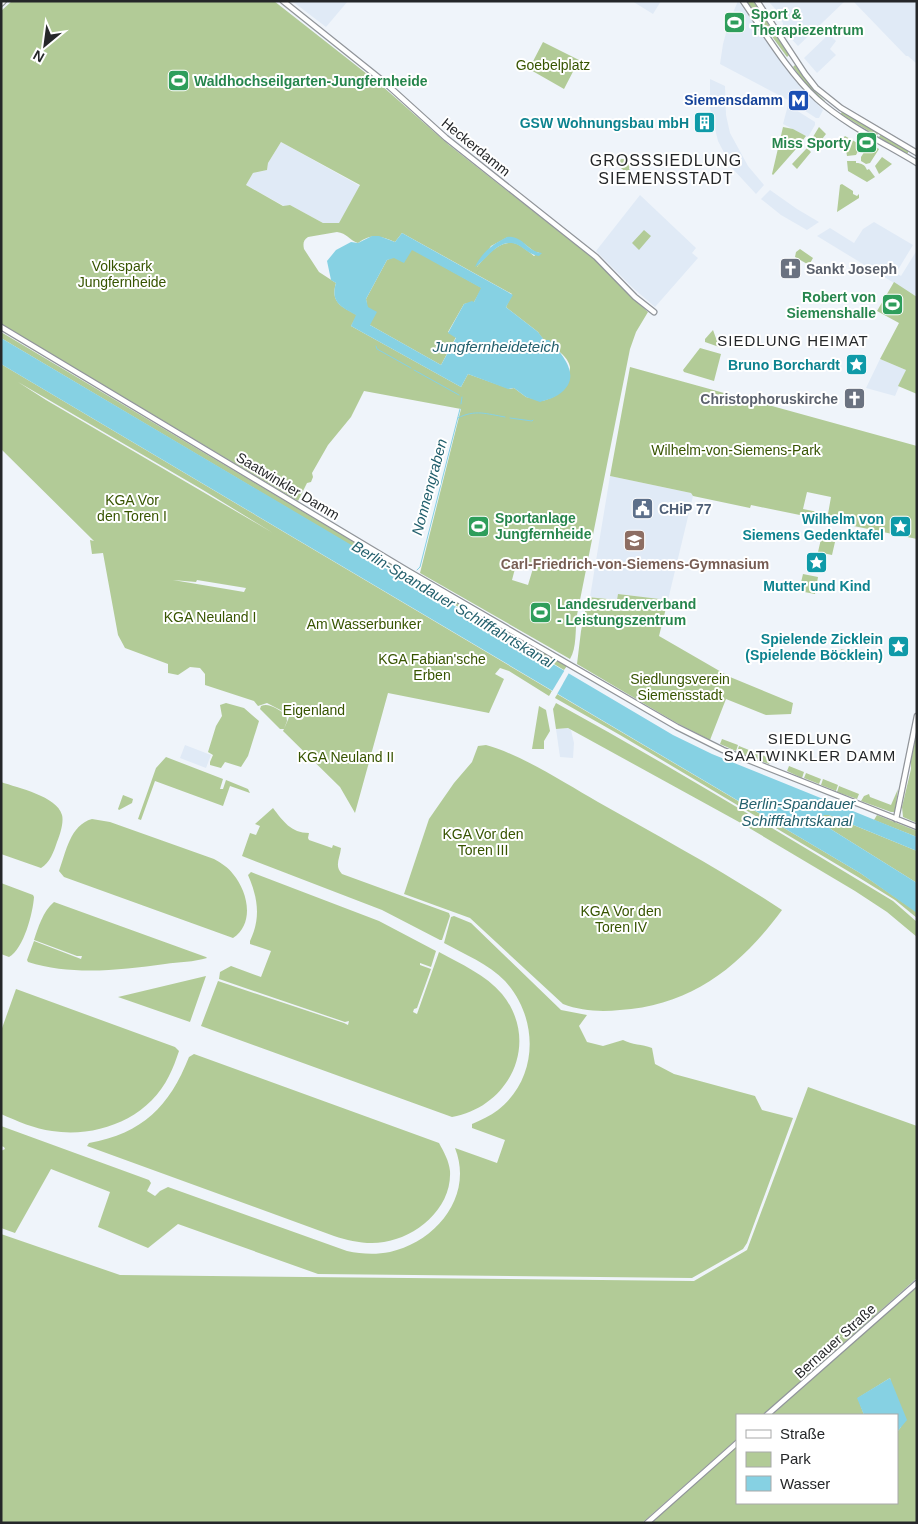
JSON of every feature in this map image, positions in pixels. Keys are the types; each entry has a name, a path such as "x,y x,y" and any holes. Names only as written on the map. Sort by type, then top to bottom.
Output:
{"main road":[{"name":"Heckerdamm","path":"283,1 383,81 460,149 596,257 630,292 654,312"},
{"path":"743,1 810,93 828,108 917,163"},
{"path":"757,1 816,88 832,101 917,153"},
{"name":"Saatwinkler Damm","path":"1,328 400,566 677,727 723,750 917,827"},
{"path":"896,819 917,716"},
{"name":"Bernauer Straße","path":"768,1414 917,1283"},
{"path":"647,1523 736,1444"}],"shaded area":[{"path":"292,1 348,1 326,27"},
{"path":"632,1 661,1 653,14"},
{"path":"738,1 792,76 823,110 819,118 720,64 729,22"},
{"path":"768,1 845,1 798,46 782,29 783,23 778,17 780,14"},
{"path":"853,1 917,1 917,64 906,56"},
{"path":"829,34 836,41 830,49 836,55 817,73 804,58"},
{"path":"710,79 725,86 726,115 730,133 748,166 764,185 756,194 732,168 718,141 710,108"},
{"path":"788,105 815,122 808,137 783,124"},
{"path":"281,142 360,186 339,224 323,223 290,205 284,206 246,185 253,173 267,170 268,163"},
{"path":"770,190 819,222 807,230 781,215 761,199"},
{"path":"640,195 696,248 692,253 698,258 655,307 596,251"},
{"path":"874,222 913,245 896,273 901,276 917,250 917,297 817,236 830,228 854,243 863,229"},
{"path":"880,359 906,370 895,396 866,388"},
{"path":"610,476 691,493 693,496 668,600 618,594 618,600 590,597"},
{"path":"568,728 571,730 574,743 573,758 560,757 556,729"},
{"path":"185,745 211,755 206,768 180,758"}],"green space":[{"name":"Volkspark Jungfernheide","path":"12,1 274,1 381,85 449,145 595,260 648,312 636,332 630,349 577,615 574,649 570,659 420,573 461,409 364,391 351,417 328,445 312,473 311,482 307,483 298,501 1,324 1,11","holes":["281,142 360,185 339,223 323,223 290,205 283,206 246,185 253,173 267,170 268,163","337,232 358,243 376,236 395,242 402,233 512,294 506,307 538,332 541,337 568,361 570,369 567,384 555,396 542,401 526,397 514,388 510,389 468,374 461,387 351,326 357,315 339,304 336,300 336,283 319,272 304,249 304,242 308,237","508,237 522,242 535,252 539,252 534,256 517,244 506,244 494,249 477,267 491,246","517,561 534,565 528,585 512,580"]},
{"path":"746,1 753,1 789,55 787,57"},
{"name":"Goebelplatz","path":"543,42 579,60 564,89 529,69"},
{"path":"795,65 824,102 806,84 793,67"},
{"path":"842,111 878,133 877,136 841,114"},
{"path":"783,127 793,129 806,136 773,175 772,174"},
{"path":"819,127 826,134 819,143 808,145"},
{"path":"881,134 908,151 908,153 906,154 879,137"},
{"path":"845,136 861,145 856,155 847,156"},
{"path":"870,143 879,149 870,163 866,164 861,161 861,157"},
{"path":"807,148 811,152 797,169 792,164"},
{"path":"882,157 892,164 879,174 875,166"},
{"path":"621,159 630,162 629,169 633,173 631,176 617,165"},
{"path":"847,161 860,163 867,170 869,169 875,177 867,182 848,171"},
{"path":"842,184 853,191 853,194 857,196 859,194 859,198 837,212 840,185"},
{"path":"644,230 651,236 639,250 632,243"},
{"path":"412,249 482,288 474,302 464,304 448,332 456,337 441,365 370,325 366,299 387,260"},
{"path":"800,249 813,258 809,265 795,257 796,252"},
{"path":"894,282 917,297 917,394 898,386 906,370 880,359 899,323 877,311"},
{"path":"713,330 717,341 723,346 722,348 705,342 705,339"},
{"path":"1,332 426,585 567,666 564,670 410,578 407,579 1,338"},
{"path":"700,348 721,354 714,381 684,372 683,370"},
{"path":"1,364 552,691 549,696 509,671 500,668 495,674 504,679 489,713 388,693 355,813 340,787 283,731 290,715 267,703 258,706 254,701 205,685 205,674 200,668 190,667 178,675 168,673 168,664 125,648 118,635 103,553 92,554 90,540 94,541 1,449","holes":["18,382 203,490 273,533 46,400","173,580 196,582 197,580 246,588 244,592"]},
{"name":"Wilhelm-von-Siemens-Park","path":"630,367 917,446 917,539 751,505 750,508 610,476","holes":["807,492 831,497 828,514 803,509"]},
{"path":"821,539 835,542 832,555 818,552"},
{"path":"803,574 818,577 815,594 799,591"},
{"name":"Siedlungsverein Siemensstadt","path":"618,594 668,600 659,636 730,677 793,703 791,714 766,715 726,699 710,740 675,722 577,664 588,597 617,600"},
{"path":"841,649 851,652 848,662 838,659"},
{"path":"557,694 860,873 914,910 917,913 917,918 895,900 858,877 555,698"},
{"path":"226,703 244,708 259,721 248,756 241,767 225,762 221,768 210,765 213,755 208,752 216,726 222,716 220,705"},
{"path":"556,703 683,775 893,901 917,922 917,937 887,912 855,891 739,822 568,728 556,729 553,709"},
{"path":"261,706 270,706 286,714 287,721 284,729 280,729 260,709"},
{"path":"539,706 546,710 550,731 544,741 544,749 532,749"},
{"path":"917,731 917,823 903,817 902,807"},
{"path":"722,739 738,745 736,751 720,744"},
{"name":"KGA Vor den Toren IV","path":"486,745 514,755 543,770 714,868 782,910 749,949 731,965 692,991 669,1001 646,1007 606,1011 577,1008 563,1004 470,918 404,894 429,819 454,783 472,762 478,746"},
{"path":"739,746 754,752 752,758 737,752"},
{"path":"755,752 771,759 769,764 753,758"},
{"path":"166,757 223,779 220,789 223,789 226,780 248,789 250,793 230,786 223,806 155,781 141,820 138,819 156,768"},
{"path":"789,766 804,772 802,778 787,771"},
{"path":"806,773 821,779 819,784 804,778"},
{"path":"823,779 838,785 836,791 821,785"},
{"path":"1,782 45,798 59,808 62,821 55,849 49,860 41,868 1,854"},
{"path":"839,786 859,794 857,799 837,792"},
{"path":"898,789 895,812 861,801 864,796 869,794 870,797 891,805"},
{"path":"123,795 133,799 132,803 119,810 118,809"},
{"path":"273,808 292,829 309,833 309,840 332,848 333,845 341,848 338,868 342,874 449,913 450,916 442,940 382,910 242,856 250,833 256,835 260,826 255,824"},
{"path":"823,815 829,815 917,851 917,883 821,823 820,820"},
{"path":"877,815 917,831 917,837 874,820"},
{"path":"92,819 110,822 214,859 224,865 238,881 245,898 247,916 240,932 233,938 64,877 59,871 70,840 79,827"},
{"path":"251,872 379,921 436,951 431,967 420,963 420,965 431,969 417,1008 413,1012 417,1014 439,952 473,970 496,987 513,1013 519,1032 519,1051 513,1070 504,1086 490,1100 472,1111 452,1117 201,1026 218,981 348,1025 349,1021 345,1022 219,979 220,972 231,966 261,977 271,951 250,944 257,916 256,900 248,875"},
{"path":"1,883 34,897 30,920 23,938 14,953 9,957 1,954"},
{"path":"54,902 207,958 131,968 96,970 62,969 28,962 27,960 34,941 81,959 82,956 77,956 34,940 44,915"},
{"path":"454,916 471,923 561,1010 587,1015 579,1026 587,1042 603,1046 623,1040 652,1048 655,1064 674,1074 755,1096 762,1110 793,1118 747,1243 743,1249 692,1278 318,1274 178,1224 148,1248 98,1227 110,1192 51,1169 15,1233 1,1228 1,1151 5,1149 1,1146 1,1126 149,1180 151,1183 147,1191 155,1196 168,1187 347,1251 379,1254 407,1247 422,1238 436,1227 447,1214 455,1199 459,1183 460,1166 455,1148 497,1163 505,1140 472,1128 472,1124 498,1110 511,1097 521,1082 527,1065 530,1047 529,1030 524,1012 516,996 505,981 484,964 444,943 451,917"},
{"path":"206,976 190,1022 118,997"},
{"path":"16,989 175,1047 179,1051 178,1054 169,1076 160,1091 135,1114 103,1128 86,1131 46,1130 1,1114 1,1031"},
{"path":"194,1054 439,1143 450,1171 449,1184 439,1208 420,1227 409,1234 384,1242 359,1242 334,1236 87,1146 89,1143 125,1132 139,1125 152,1115 173,1090 189,1057"},
{"path":"808,1087 917,1126 917,1278 764,1414 736,1414 736,1440 642,1523 1,1523 1,1234 120,1275 694,1281 747,1250"},
{"path":"917,1286 917,1523 651,1523 736,1447 736,1504 898,1504 898,1431 901,1427 890,1378 858,1398 864,1414 773,1414"}],"water":[{"name":"Jungfernheideteich","path":"402,233 513,295 506,307 538,332 544,340 549,340 565,360 570,374 570,381 566,388 556,396 540,402 526,397 514,388 508,389 468,374 461,387 351,326 356,315 338,304 335,295 336,283 331,280 327,261 336,250 351,242 358,243 372,236 379,236 395,242","holes":["412,250 481,288 474,302 464,304 448,333 456,338 441,365 370,325 377,312 368,307 366,299 387,260 394,258 404,263"]},
{"path":"507,237 517,239 532,250 542,253 539,256 518,245 505,244 499,246 475,267 488,249"},
{"name":"Berlin-Spandauer Schifffahrtskanal","path":"1,338 673,735 712,754 917,837 917,851 829,815 824,815 820,820 821,823 917,883 917,913 860,873 1,364"},
{"path":"890,1378 907,1420 898,1431 898,1414 864,1414 857,1398"}],"pier":[{"path":"566,668 570,671 556,696 551,693"}],"waterway":[{"name":"Nonnengraben","path":"376,346 377,349 411,368"},
{"name":"Nonnengraben","path":"414,370 459,395"},
{"name":"Nonnengraben","path":"461,404 462,397"},
{"name":"Nonnengraben","path":"417,570 420,567 460,409"},
{"path":"458,418 476,413 505,417"},
{"path":"510,418 533,420"}],"place":[{"name":"Sport & Therapiezentrum","path":"735,22"},
{"name":"Waldhochseilgarten-Jungfernheide","path":"178,81"},
{"name":"Siemensdamm","path":"799,100"},
{"name":"GSW Wohnungsbau mbH","path":"705,123"},
{"name":"Miss Sporty","path":"867,143"},
{"name":"Sankt Joseph","path":"790,269"},
{"name":"Robert von Siemenshalle","path":"892,305"},
{"name":"Bruno Borchardt","path":"856,365"},
{"name":"Christophoruskirche","path":"854,399"},
{"name":"CHiP 77","path":"643,509"},
{"name":"Sportanlage Jungfernheide","path":"479,526"},
{"name":"Wilhelm von Siemens Gedenktafel","path":"900,527"},
{"name":"Carl-Friedrich-von-Siemens-Gymnasium","path":"635,541"},
{"name":"Mutter und Kind","path":"817,563"},
{"name":"Landesruderverband - Leistungszentrum","path":"541,612"},
{"name":"Spielende Zicklein (Spielende Böcklein)","path":"899,647"}],"district":[{"name":"GROSSSIEDLUNG SIEMENSSTADT","path":"666,169"},
{"name":"SIEDLUNG HEIMAT","path":"793,340"},
{"name":"SIEDLUNG SAATWINKLER DAMM","path":"810,746"}],"park label":[{"name":"KGA Vor den Toren I","path":"132,508"},
{"name":"KGA Neuland I","path":"210,617"},
{"name":"Am Wasserbunker","path":"364,624"},
{"name":"KGA Fabian'sche Erben","path":"432,668"},
{"name":"Eigenland","path":"314,710"},
{"name":"KGA Neuland II","path":"346,757"},
{"name":"KGA Vor den Toren III","path":"483,842"}]}
